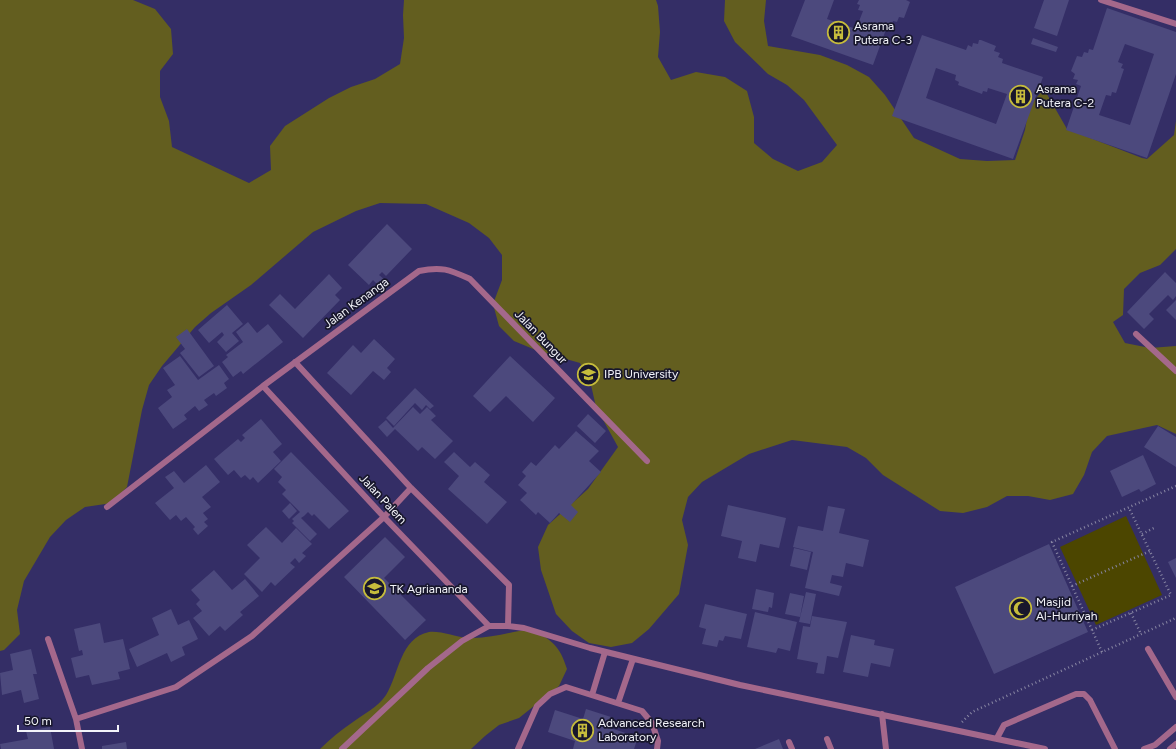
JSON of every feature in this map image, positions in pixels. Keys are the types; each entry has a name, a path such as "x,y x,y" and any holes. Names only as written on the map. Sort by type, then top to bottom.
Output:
{"lane":[{"path":"1101,0 1176,24"},
{"name":"Jalan Kenanga","path":"107,507 263,386 419,271 435,268 448,269 470,279"},
{"name":"Jalan Bungur","path":"470,279 647,461"},
{"path":"1136,334 1176,370"},
{"path":"295,362 411,488 510,585 508,626"},
{"name":"Jalan Palem","path":"263,386 384,517 489,626"},
{"path":"76,719 176,687 252,636 384,517 411,488"},
{"path":"342,749 428,668 462,641 489,626 524,628 605,652 740,685 1046,749"},
{"path":"48,639 76,719 82,749"},
{"path":"1148,650 1176,697"},
{"path":"592,695 605,652"},
{"path":"618,704 633,659"},
{"path":"518,749 537,706 550,694 566,687 642,711 652,723 658,741 657,749"},
{"path":"997,738 1004,725 1076,694 1084,694 1090,700 1115,749"},
{"path":"882,714 886,749"},
{"path":"1144,749 1155,745 1176,727"},
{"path":"827,739 831,749"},
{"path":"789,742 792,749"},
{"path":"1170,749 1176,744"}],"path":[{"path":"1102,652 1052,542 1176,486"},
{"path":"1092,630 1171,595 1129,508"},
{"path":"1142,534 1154,528"},
{"path":"1072,586 1150,551"},
{"path":"1131,613 1140,634"},
{"path":"954,729 972,712 1176,618"}],"shaded area":[{"name":"IPB University","path":"0,0 1176,0 1176,749 0,749"},
{"path":"0,0 133,0 155,9 171,29 173,54 160,71 160,97 169,121 172,147 249,183 271,170 270,146 285,126 329,98 351,87 375,79 400,64 404,38 404,0 656,0 658,6 660,32 658,57 671,80 696,72 725,77 747,91 754,117 754,143 773,159 798,171 822,162 837,145 804,100 787,85 768,74 735,42 724,21 725,0 766,0 764,21 768,46 820,55 847,65 869,77 885,95 914,138 960,159 987,161 1015,160 1025,130 1029,106 1044,89 1067,129 1142,158 1147,159 1174,135 1176,121 1176,249 1160,265 1140,273 1124,289 1123,315 1113,322 1125,343 1150,348 1176,346 1176,434 1157,425 1107,436 1092,452 1084,475 1073,494 1050,500 1028,496 1007,496 987,507 963,513 940,511 883,475 866,458 847,447 792,440 749,454 702,482 688,497 682,520 688,545 679,594 649,629 632,643 611,647 589,643 572,631 556,614 541,570 538,547 548,525 588,489 618,447 596,407 591,385 580,363 538,351 514,341 499,326 493,304 502,280 502,255 489,238 469,223 426,204 380,203 356,211 313,232 251,285 211,313 195,327 162,366 149,385 142,410 127,487 112,503 85,507 66,520 50,537 24,581 17,610 20,634 4,650 0,651"},
{"path":"1126,516 1162,595 1096,625 1060,547"},
{"path":"531,629 550,640 558,649 564,661 567,669 559,686 519,718 499,725 471,749 320,749 340,731 371,710 383,699 390,687 406,649 412,641 419,636 433,632 476,638"}],"building":[{"name":"Asrama Putera C-3","path":"805,0 834,0 827,19 856,29 863,11 858,10 860,5 857,4 859,0 906,0 910,2 904,18 899,17 897,22 893,21 892,25 888,24 873,65 791,36"},
{"path":"1044,0 1069,0 1057,36 1034,28"},
{"path":"1107,8 1176,32 1176,74 1147,158 1066,130 1081,86 1076,84 1078,80 1073,79 1075,74 1071,71 1077,56 1082,57 1084,52 1088,53 1089,49 1093,50","holes":["1125,44 1154,54 1130,125 1099,115 1106,95 1111,96 1112,92 1116,93 1124,69 1121,68 1123,64 1118,62"]},
{"name":"Asrama Putera C-2","path":"922,35 966,50 968,45 972,47 973,43 978,44 979,40 981,40 996,46 994,51 1000,53 998,57 1003,59 1002,63 1043,77 1013,159 892,116","holes":["936,68 956,75 955,80 959,82 958,85 982,94 983,91 987,92 988,88 1007,94 996,124 926,98"]},
{"path":"1033,38 1058,47 1056,52 1031,44"},
{"path":"387,224 412,249 386,276 382,272 379,275 385,280 379,286 373,280 369,285 348,265"},
{"path":"1165,272 1176,283 1176,296 1173,300 1168,295 1149,314 1154,319 1144,329 1127,312"},
{"path":"329,274 342,288 335,295 340,300 303,338 269,305 280,294 295,309"},
{"path":"1176,300 1176,320 1166,310"},
{"path":"227,305 243,324 232,333 239,341 226,352 217,342 224,335 222,332 209,343 198,330"},
{"path":"248,322 257,333 268,324 283,342 243,374 241,371 233,377 222,362 228,357 226,355 243,342 236,332"},
{"path":"187,329 214,366 199,377 180,353 185,349 176,337"},
{"path":"374,339 395,359 387,368 391,372 384,380 373,371 351,395 327,373 353,345 361,353"},
{"path":"180,356 198,380 219,365 229,379 224,383 227,388 216,396 214,393 204,400 208,405 199,411 195,406 184,415 187,419 173,429 158,408 172,397 167,390 175,385 163,368"},
{"path":"510,356 555,398 533,422 506,396 490,412 473,396"},
{"path":"415,388 434,406 430,409 426,405 422,410 415,403 394,426 386,418"},
{"path":"413,407 420,414 427,407 436,416 431,420 453,441 435,459 422,447 418,451 395,429 387,437 378,427 386,420 393,428"},
{"path":"588,414 606,431 595,443 577,426"},
{"path":"261,419 282,444 273,452 281,461 258,483 253,477 250,480 245,475 241,478 234,470 228,475 214,459 238,439 241,442 245,438 242,435"},
{"path":"1158,426 1176,437 1176,467 1144,447"},
{"path":"576,431 599,451 589,461 601,472 571,505 578,512 570,522 559,513 550,523 538,512 536,515 520,500 527,493 518,485 526,476 522,472 531,462 536,466 555,445 559,449"},
{"path":"291,452 349,511 329,529 314,514 312,516 308,512 301,518 317,534 310,541 292,523 294,521 292,519 300,512 282,494 286,490 278,482 282,477 274,469"},
{"path":"454,452 470,467 475,462 490,475 484,482 507,502 487,524 448,489 459,476 444,462"},
{"path":"1143,455 1156,484 1141,492 1139,489 1122,497 1110,471"},
{"path":"206,465 220,482 202,497 211,507 203,513 208,519 204,522 208,526 198,535 193,529 195,527 186,517 181,521 176,515 170,520 155,503 174,488 165,477 174,471 184,483"},
{"path":"290,503 297,511 289,519 282,511"},
{"path":"728,505 786,518 779,548 760,544 756,562 738,558 742,541 721,536"},
{"path":"828,506 845,509 839,533 869,540 863,567 846,563 843,577 832,575 830,583 842,586 839,596 805,588 813,552 793,547 798,526 823,531"},
{"path":"266,527 282,543 296,528 312,544 302,553 306,556 299,563 295,558 290,563 295,567 275,586 271,582 262,592 244,574 260,558 247,545"},
{"name":"TK Agriananda","path":"385,537 405,557 384,578 426,620 405,640 344,577"},
{"name":"Masjid Al-Hurriyah","path":"1049,544 1088,632 994,674 955,587"},
{"path":"794,548 811,552 807,570 790,566"},
{"path":"1176,558 1176,578 1168,562"},
{"path":"214,570 232,590 245,579 259,596 240,612 243,615 225,631 220,626 209,636 193,618 202,611 196,604 200,600 191,590"},
{"path":"756,589 774,593 772,608 769,607 768,612 752,609"},
{"path":"806,592 816,594 810,624 799,622"},
{"path":"790,593 804,596 800,617 785,614"},
{"path":"705,604 747,614 741,639 725,636 723,641 719,640 717,647 702,644 706,629 699,627"},
{"path":"171,609 178,625 189,620 198,639 182,647 185,655 171,662 167,653 137,667 129,649 159,635 152,618"},
{"path":"755,612 797,622 790,651 778,648 776,653 747,647"},
{"path":"812,616 847,622 838,658 827,656 824,674 816,673 818,663 797,659 803,626 810,627"},
{"path":"100,623 104,643 123,639 130,669 118,672 120,679 92,685 89,675 76,678 71,658 83,655 82,650 79,651 74,629"},
{"path":"851,635 875,640 874,645 894,649 890,667 871,663 868,677 843,672"},
{"path":"31,649 37,674 33,674 39,699 24,703 21,690 2,695 0,673 13,670 10,654"},
{"name":"Advanced Research Laboratory","path":"586,709 611,717 607,727 638,737 634,749 573,749 575,741 548,732 555,710 583,719"},
{"path":"50,727 54,749 1,749 0,744 28,739 26,731"},
{"path":"779,739 783,749 755,749"},
{"path":"126,742 127,749 102,749 102,746"}],"place":[{"name":"Asrama Putera C-3","path":"839,33"},
{"name":"Asrama Putera C-2","path":"1021,96"},
{"name":"IPB University","path":"588,374"},
{"name":"TK Agriananda","path":"375,589"},
{"name":"Masjid Al-Hurriyah","path":"1021,609"},
{"name":"Advanced Research Laboratory","path":"582,730"}]}
